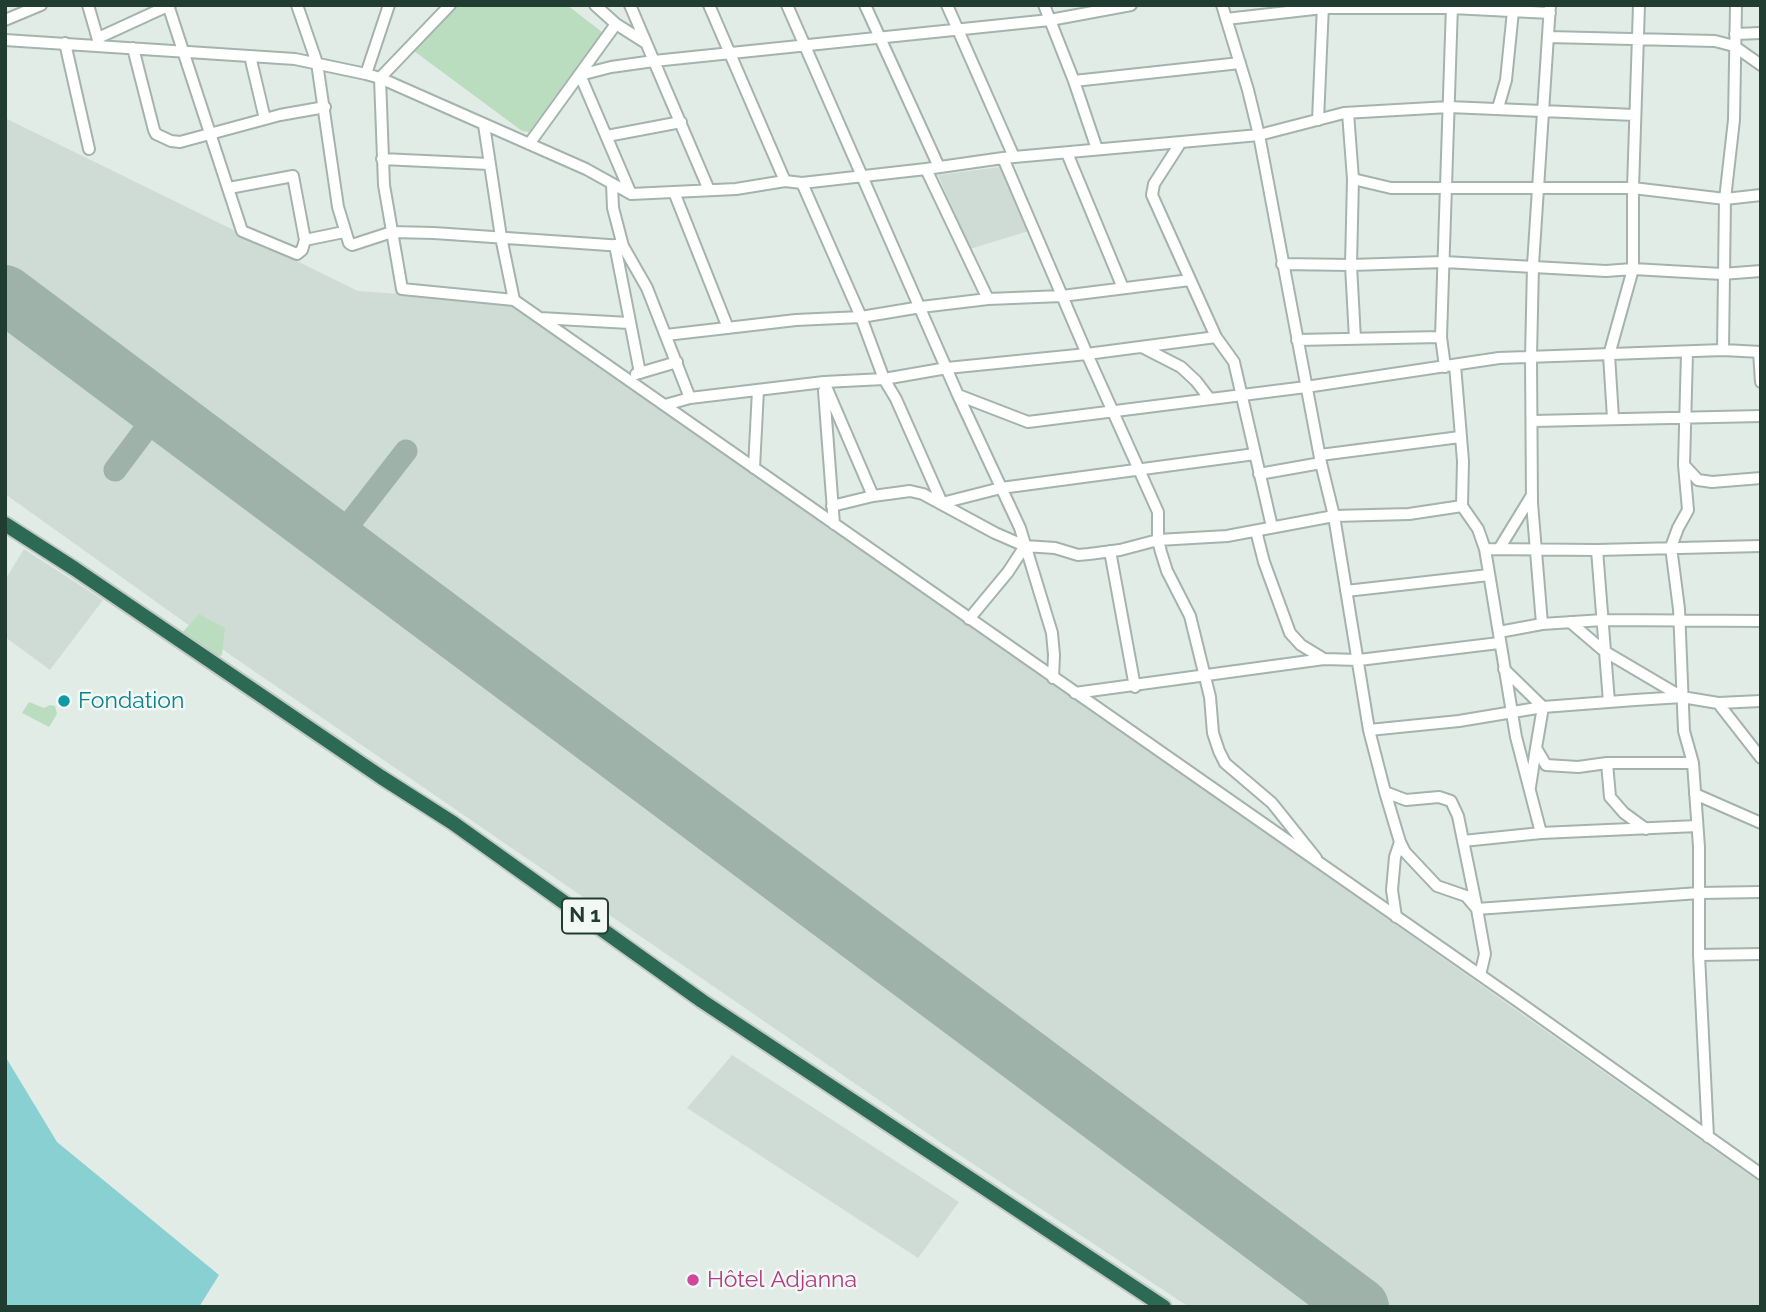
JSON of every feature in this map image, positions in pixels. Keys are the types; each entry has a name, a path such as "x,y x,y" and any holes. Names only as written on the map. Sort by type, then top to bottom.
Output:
{"highway":[{"name":"N 1","path":"5,524 453,824 702,1001 1164,1307"}],"street":[{"path":"5,20 41,5"},
{"path":"88,5 99,42"},
{"path":"99,42 169,5 242,231 297,254 302,250 305,240 293,176 229,188"},
{"path":"297,5 317,63 336,191 344,232 352,245 392,232 619,245"},
{"path":"366,74 389,5"},
{"path":"450,5 380,78 382,159 402,289 514,300 1761,1174"},
{"path":"595,5 616,24 647,44"},
{"path":"630,5 709,190"},
{"path":"709,5 727,53 785,181"},
{"path":"787,5 958,395 1013,511 1052,633 1053,678"},
{"path":"865,5 939,167"},
{"path":"947,5 1062,296 1158,512 1158,540 1167,571 1190,617 1210,697 1213,733 1225,764 1272,803 1323,866"},
{"path":"1044,5 1097,149"},
{"path":"580,75 654,61 1051,20 1130,5"},
{"path":"1222,5 1259,135 1320,459 1334,516 1369,730 1385,792 1405,852 1437,886 1466,896 1477,909"},
{"path":"1614,418 1609,355 1633,269 1639,5"},
{"path":"1723,350 1722,274 1725,198 1734,120 1736,5"},
{"path":"1226,19 1266,10 1323,7 1452,7 1513,11 1550,9 1533,265 1531,357 1532,495 1542,624"},
{"path":"1318,120 1323,7"},
{"path":"1452,7 1441,337 1450,366 1463,461 1462,506 1474,520 1485,549 1511,713 1541,833"},
{"path":"1497,108 1506,80 1513,11"},
{"path":"529,144 616,24"},
{"path":"1548,37 1735,40 1761,33"},
{"path":"5,40 99,42 133,48 295,59 366,74 586,169 631,194 736,189 785,181 802,183 1009,158 1259,135 1348,113 1449,107 1635,116"},
{"path":"1735,40 1761,65"},
{"path":"65,43 89,149"},
{"path":"133,48 156,134 175,142 325,107"},
{"path":"250,56 265,119"},
{"path":"1074,81 1240,63"},
{"path":"580,75 631,194"},
{"path":"1348,113 1353,179 1351,265 1355,339"},
{"path":"607,136 681,122"},
{"path":"484,125 501,237 514,300"},
{"path":"1181,142 1152,189 1216,337 1233,359 1272,527"},
{"path":"1067,153 1123,288"},
{"path":"382,159 489,164"},
{"path":"926,169 988,299"},
{"path":"1353,179 1391,188 1633,188 1725,198 1761,195"},
{"path":"802,183 861,317 884,379 896,398 942,503"},
{"path":"612,184 629,323 640,373"},
{"path":"674,192 728,328"},
{"path":"305,240 344,232"},
{"path":"619,245 647,289 690,398"},
{"path":"1282,264 1444,262 1606,271 1633,269 1722,274 1761,271"},
{"path":"666,335 861,317 988,299 1062,296 1190,280"},
{"path":"540,318 629,323"},
{"path":"665,405 690,398 824,382 884,379 947,368 1087,354 1216,337"},
{"path":"1297,340 1441,337"},
{"path":"1142,347 1181,367 1209,398"},
{"path":"958,395 1028,422 1531,357 1723,350 1760,352 1761,382"},
{"path":"1687,353 1684,465 1688,510 1671,547 1677,585 1684,731 1693,762 1695,793 1707,1137"},
{"path":"625,377 677,362"},
{"path":"824,382 873,496"},
{"path":"824,382 834,524"},
{"path":"754,468 758,390"},
{"path":"1533,421 1761,416"},
{"path":"1259,474 1320,459 1460,437"},
{"path":"942,503 1001,488 1255,454"},
{"path":"1684,465 1698,480 1712,482 1761,478"},
{"path":"832,506 910,491 942,503 995,533 1025,546 1055,548 1078,555 1158,540 1199,539 1256,531 1334,516 1409,514 1462,506"},
{"path":"1499,550 1532,495"},
{"path":"1256,531 1264,562 1290,633 1301,645 1324,659"},
{"path":"969,619 1008,572 1025,546"},
{"path":"1485,549 1597,550 1761,546"},
{"path":"1597,550 1609,702"},
{"path":"1110,551 1135,687"},
{"path":"1346,591 1489,575"},
{"path":"1075,693 1135,687 1324,659 1359,660 1499,637 1542,624 1604,620 1761,621"},
{"path":"1570,622 1604,651 1682,697"},
{"path":"1504,669 1543,708"},
{"path":"1369,730 1459,722 1543,708 1609,702 1682,697 1717,703 1761,701"},
{"path":"1717,703 1761,758"},
{"path":"1530,790 1543,708"},
{"path":"1536,748 1546,765 1578,767 1607,763 1693,762"},
{"path":"1607,763 1610,797 1624,813 1646,829"},
{"path":"1385,792 1406,800 1439,797 1451,801 1458,816 1485,954 1480,975"},
{"path":"1695,793 1761,823"},
{"path":"1463,841 1541,833 1697,826"},
{"path":"1396,917 1392,890 1395,857 1400,842"},
{"path":"1477,909 1761,891"},
{"path":"1699,955 1761,954"}],"shaded area":[{"path":"5,118 358,291 509,302 523,308 1761,1183 1761,1307 1189,1307 943,1144 232,656 5,494"},
{"path":"1000,167 1029,231 970,249 938,175"},
{"path":"24,549 103,600 50,670 5,637 5,580"},
{"path":"732,1055 959,1202 918,1258 687,1108"}],"green space":[{"path":"455,5 567,5 602,32 529,132 522,131 410,48"},
{"path":"199,614 225,628 222,655 211,659 181,634"},
{"path":"29,702 44,708 55,706 57,714 49,727 22,713"}],"water":[{"path":"5,1056 57,1142 219,1275 199,1307 5,1307"}],"taxiway":[{"path":"115,470 160,410"},
{"path":"336,541 406,451"}],"runway":[{"path":"5,294 1360,1307"}],"place":[{"name":"Fondation","path":"64,701"},
{"name":"Hôtel Adjanna","path":"693,1280"}]}
